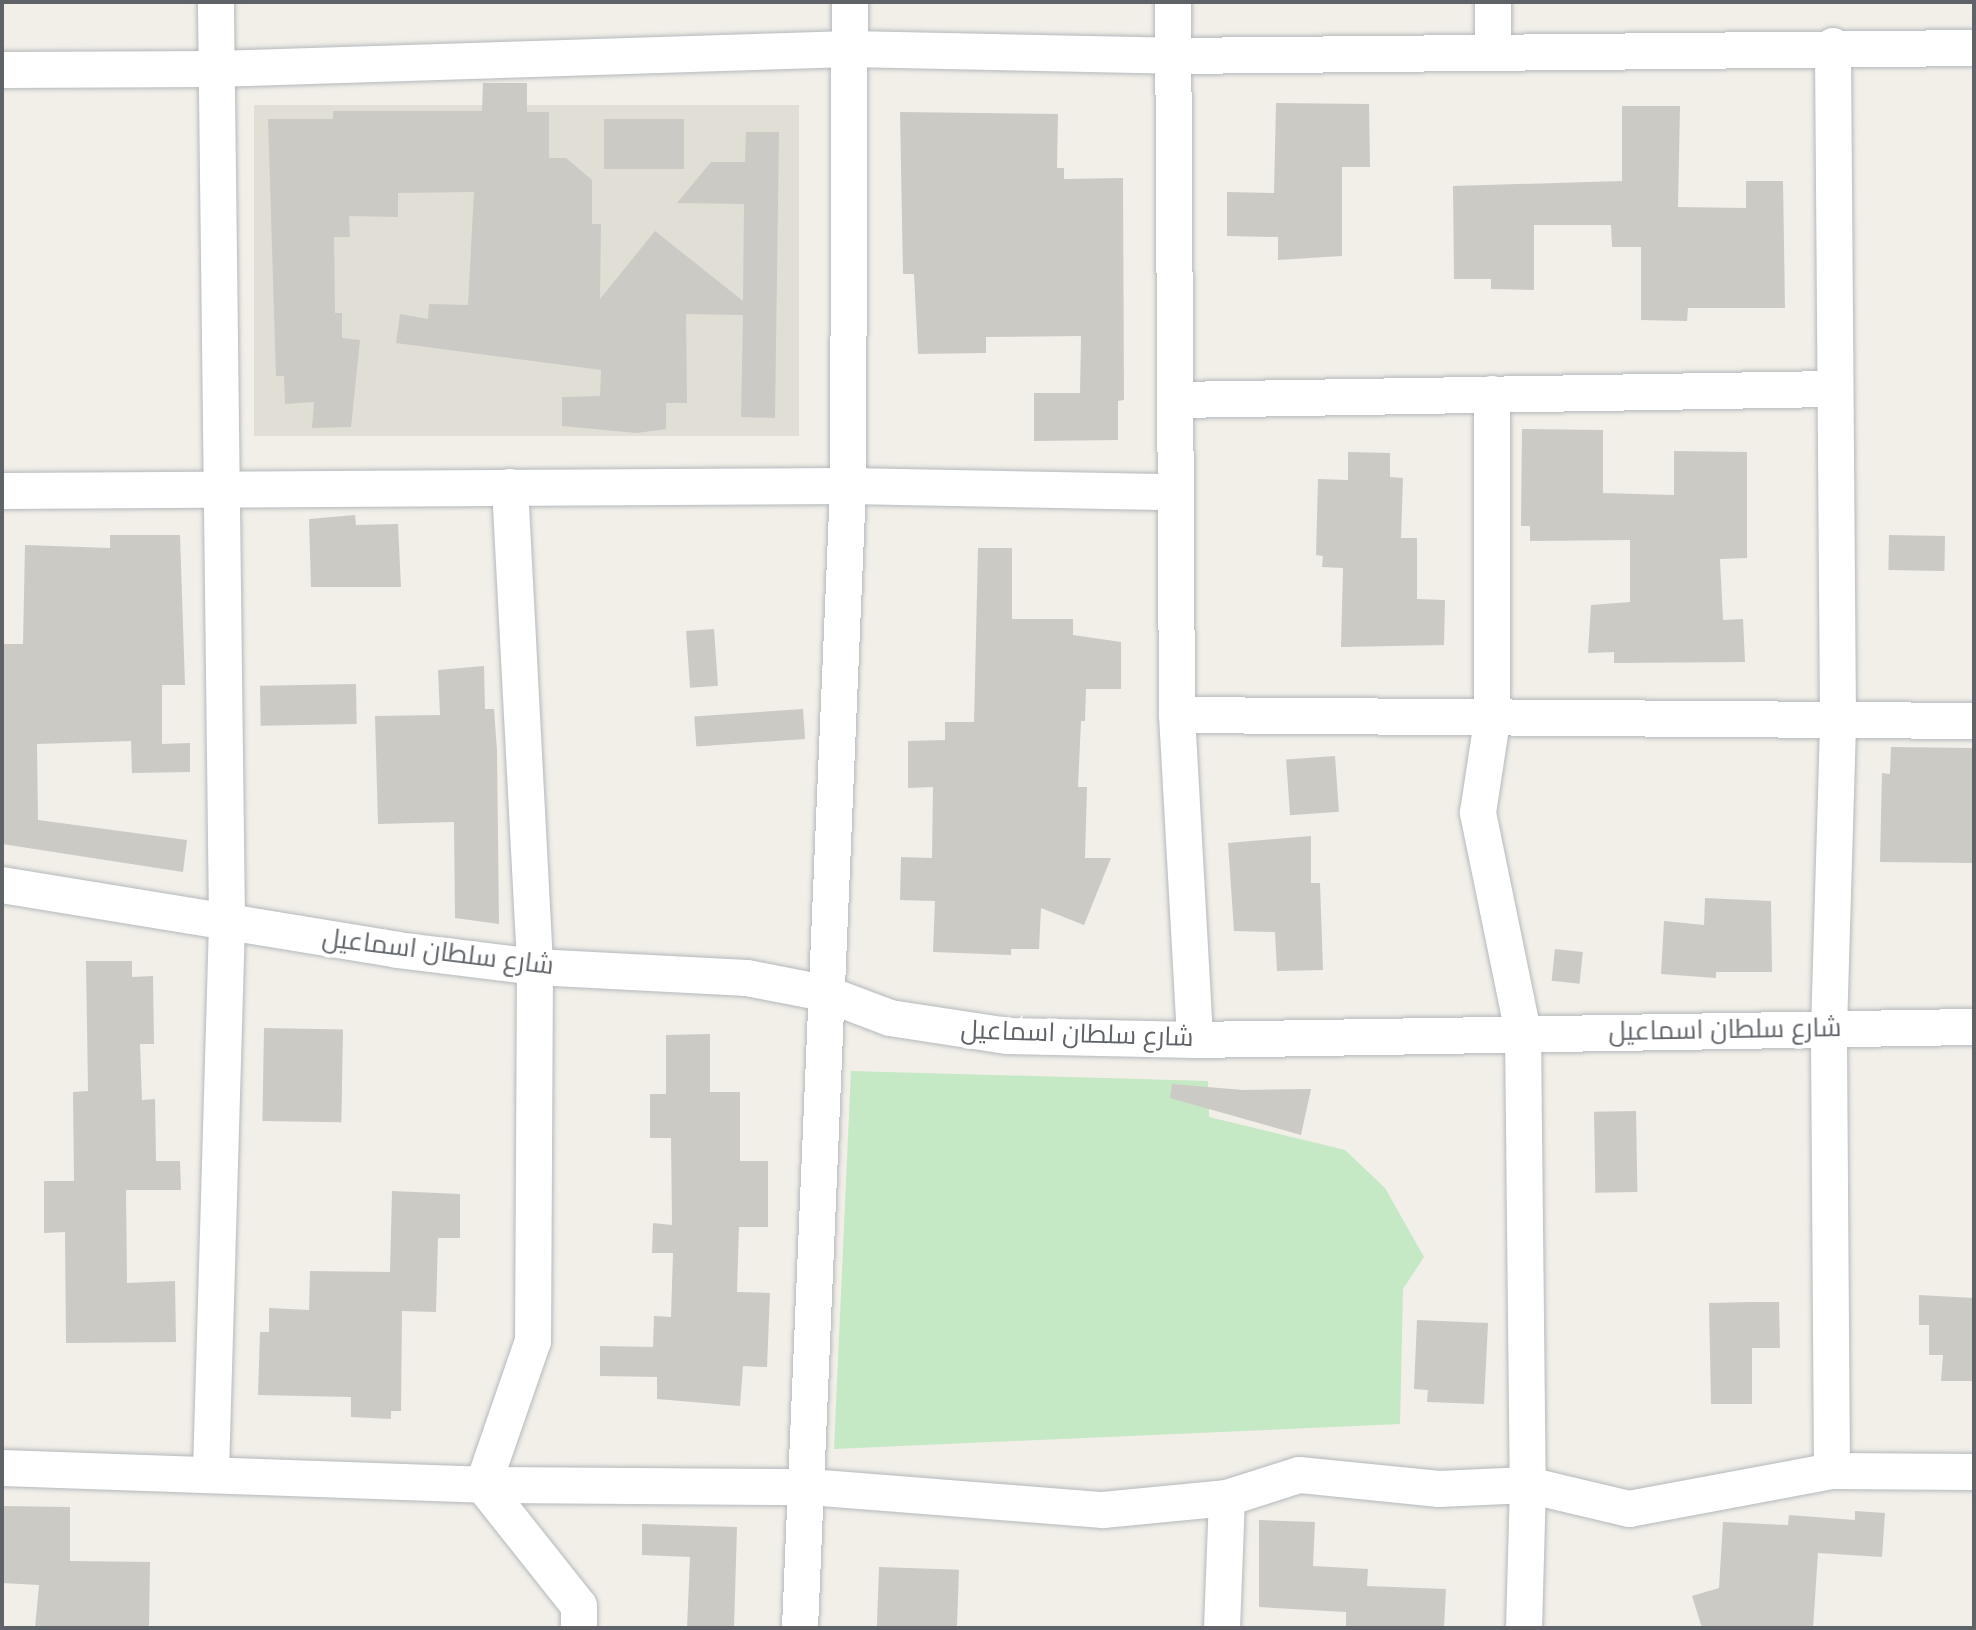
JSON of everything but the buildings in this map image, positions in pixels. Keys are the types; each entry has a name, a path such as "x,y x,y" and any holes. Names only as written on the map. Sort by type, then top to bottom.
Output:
{"street":[{"path":"211,1472 227,922 216,2"},
{"path":"800,1628 809,1487 824,993 848,486 850,2"},
{"path":"1173,2 1177,715 1183,883 1195,1040"},
{"path":"1493,2 1493,52"},
{"path":"2,70 216,69 850,49 1173,56 1833,46 1974,48"},
{"path":"1832,1471 1829,1029 1838,719 1833,46"},
{"path":"1176,400 1835,389"},
{"path":"1492,394 1492,721 1478,813 1523,1032 1528,1485 1524,1628"},
{"path":"2,491 848,486 1174,492"},
{"path":"483,1485 533,1341 535,967 510,487"},
{"path":"1177,715 1492,721 1974,721"},
{"name":"شارع سلطان اسماعيل","path":"2,885 535,967 747,978 824,993 890,1018 947,1029 1066,1039 1195,1040 1523,1032 1974,1027"},
{"path":"2,1468 211,1472 483,1485 809,1487 1103,1510 1227,1498 1299,1475 1439,1489 1528,1485 1629,1509 1832,1471 1974,1472"},
{"path":"483,1485 579,1606 579,1628"},
{"path":"1222,1628 1227,1498"}],"shaded area":[{"path":"254,105 799,105 799,436 254,436"}],"green space":[{"path":"851,1071 1208,1081 1209,1117 1345,1150 1385,1188 1424,1257 1403,1289 1400,1424 834,1449"}]}
